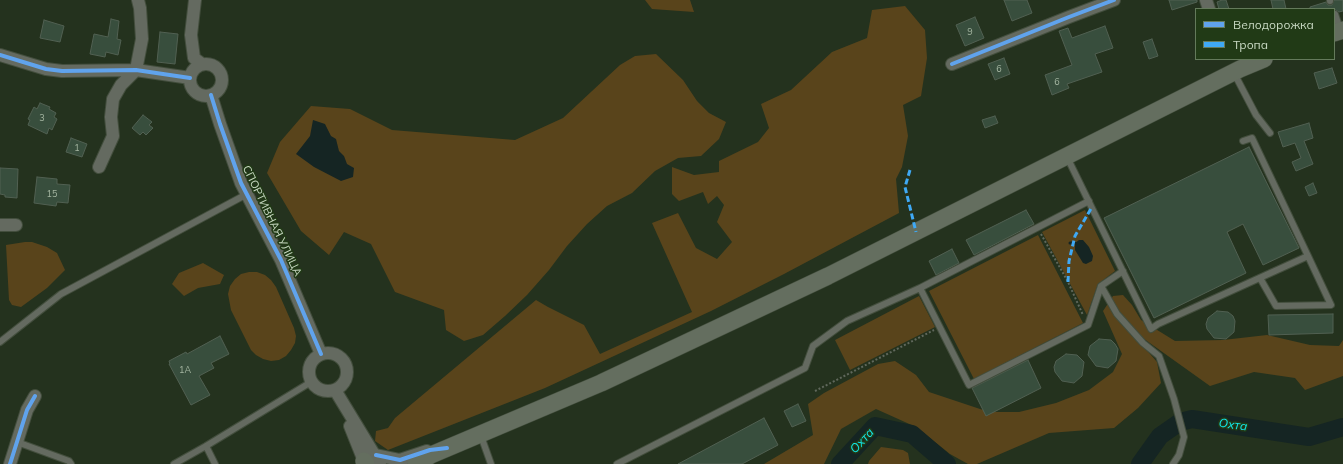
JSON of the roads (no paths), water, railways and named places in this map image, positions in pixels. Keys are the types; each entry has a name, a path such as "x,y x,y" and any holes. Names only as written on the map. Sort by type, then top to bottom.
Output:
{"main road":[{"path":"416,464 431,455 601,383 828,276 1067,157 1236,67 1260,60"}],"street":[{"path":"99,167 113,136 110,117 113,99 121,85 136,70 142,39 138,0"},
{"path":"195,0 191,35 194,58 202,64"},
{"path":"952,64 1114,0"},
{"path":"0,55 46,69 62,71 136,70 190,78"},
{"path":"202,64 210,64 221,74 221,82 218,89 210,95 205,96 198,94 192,89 190,82 191,74 195,68 202,64"},
{"name":"СПОРТИВНАЯ УЛИЦА","path":"210,95 247,194 281,260 321,354"},
{"path":"0,225 16,225"},
{"path":"338,395 322,391 313,385 308,378 309,368 313,360 321,354 332,354 341,358 346,367 346,377 338,395 370,462 400,460 430,450 448,448"},
{"path":"10,464 27,410 35,396"}],"lane":[{"path":"1236,67 1256,115 1270,133"},
{"path":"1243,141 1252,138 1331,305 1276,306 1260,278"},
{"path":"1067,157 1151,329 1158,324 1308,256"},
{"path":"0,342 61,294 247,194"},
{"path":"617,464 805,368 813,346 847,321 920,288 1089,201"},
{"path":"920,288 969,384 1088,325 1101,286 1123,271"},
{"path":"1101,286 1117,314 1143,343 1158,356 1174,399 1184,437 1179,455 1172,464"},
{"path":"174,464 311,382"},
{"path":"480,434 491,464"},
{"path":"17,442 69,461 71,464"},
{"path":"206,446 215,464"}],"waterway":[{"path":"1070,243 1075,243"},
{"name":"Охта","path":"1140,464 1160,436 1180,422 1192,419 1309,437 1343,427"},
{"name":"Охта","path":"840,464 875,426 912,434 947,464"}]}
